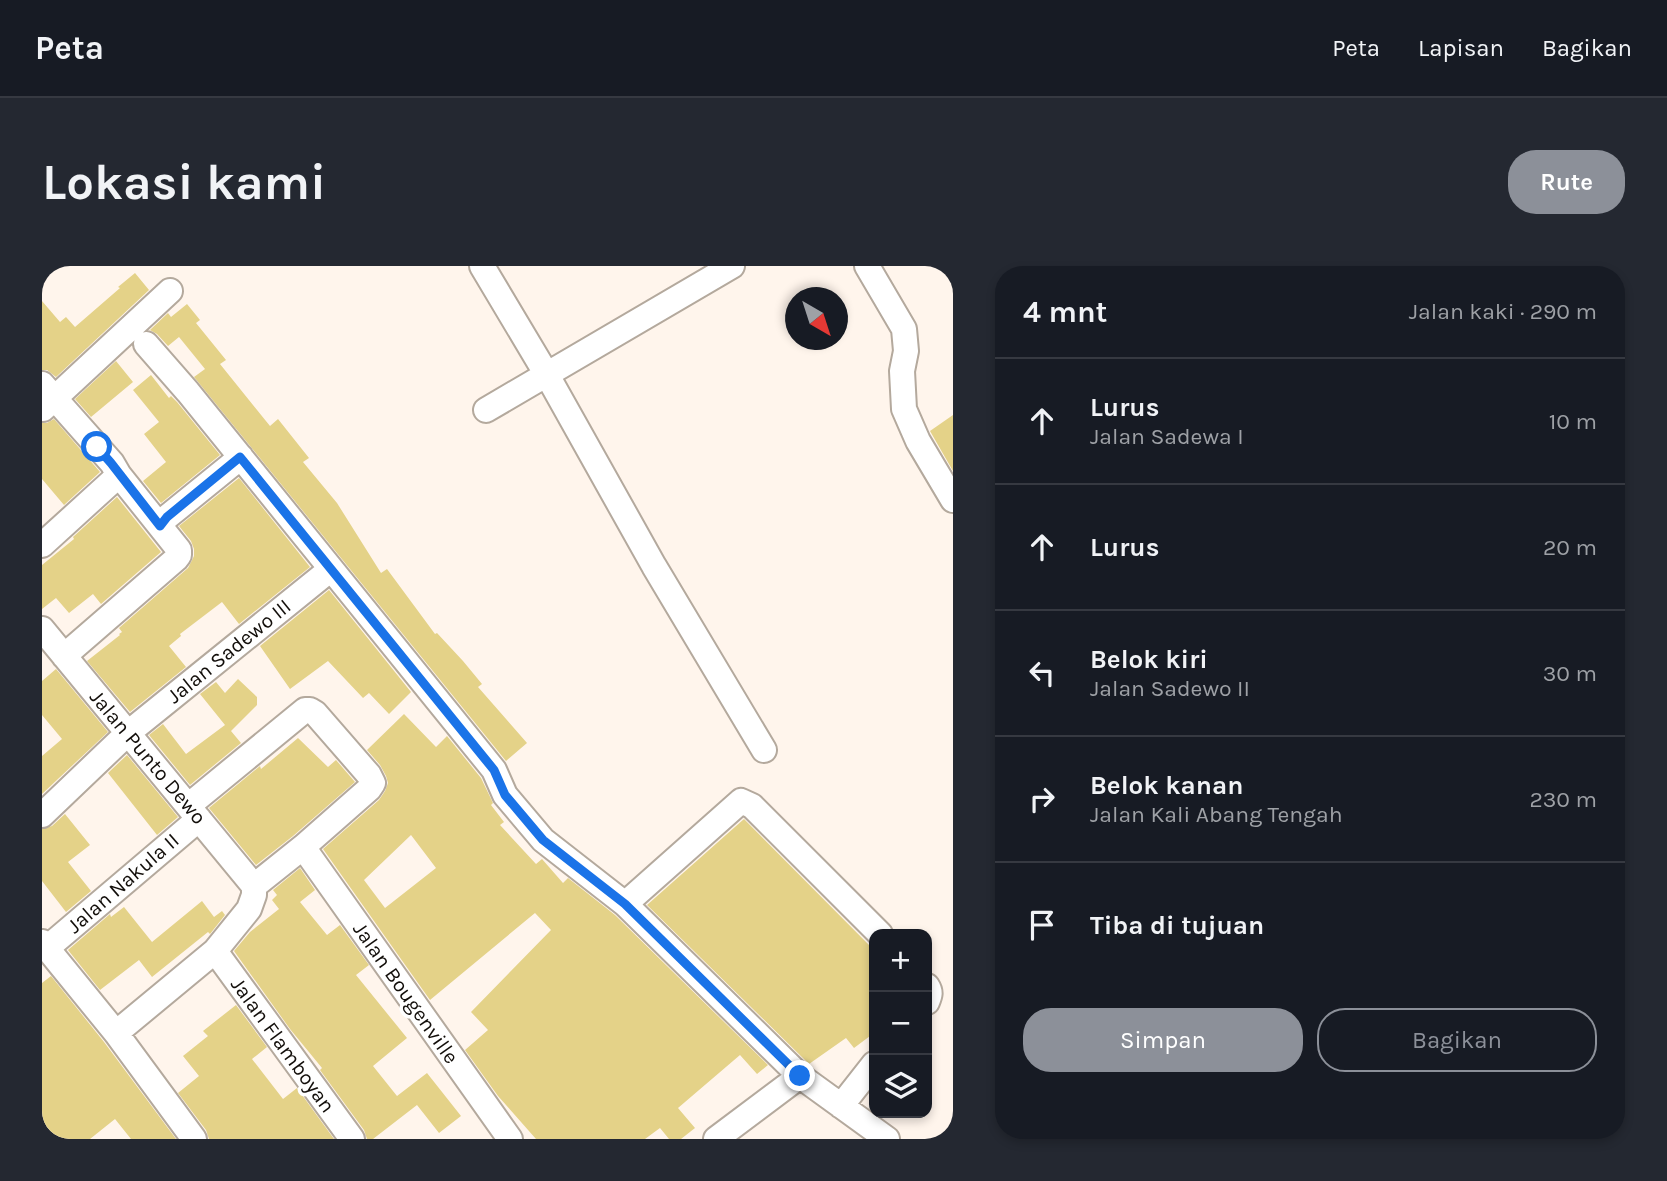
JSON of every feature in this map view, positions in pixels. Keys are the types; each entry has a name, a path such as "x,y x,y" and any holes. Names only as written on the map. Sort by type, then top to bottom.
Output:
{"street":[{"path":"482,266 547,375 654,566 764,750"},
{"path":"486,410 732,266"},
{"path":"867,266 904,329 904,409 918,441 953,500"},
{"path":"64,656 176,559 179,550 111,463 46,398 170,291"},
{"path":"146,344 188,392 494,770 505,795 543,840 625,904 800,1076 887,1139"},
{"path":"160,526 167,517 240,457"},
{"path":"42,545 119,475"},
{"name":"Jalan Sadewo III","path":"42,815 128,733 331,569"},
{"name":"Jalan Punto Dewo","path":"42,629 254,886"},
{"name":"Jalan Nakula II","path":"45,945 305,710 310,710 369,775 373,783 303,847"},
{"path":"625,904 741,801 752,806 875,929"},
{"path":"116,1032 215,951 249,909 254,886 303,847"},
{"name":"Jalan Bougenville","path":"303,847 510,1139"},
{"path":"45,945 116,1032 194,1139"},
{"name":"Jalan Flamboyan","path":"215,951 352,1139"},
{"path":"841,1106 869,1070"},
{"path":"716,1139 800,1076"}],"building":[{"path":"135,273 149,290 56,377 47,370 42,370 42,301 60,322 66,317 75,327"},
{"path":"187,304 200,320 196,323 226,360 220,364 270,426 278,419 309,458 303,462 337,503 381,573 387,569 435,634 437,633 463,661 482,684 478,687 527,743 506,761 194,377 205,369 179,337 168,346 150,330 168,313 171,317"},
{"path":"116,361 133,382 91,417 75,399"},
{"path":"151,375 220,455 161,503 143,481 166,462 144,434 159,422 133,390"},
{"path":"953,415 953,471 930,431"},
{"path":"54,419 100,472 64,505 42,479 42,423"},
{"path":"239,478 310,567 239,624 222,602 180,634 169,646 186,667 130,712 87,661 120,635 122,632 119,628 188,568 194,556 194,549 179,526"},
{"path":"117,497 161,552 101,604 93,594 69,613 56,598 42,609 42,565 74,539 73,537"},
{"path":"329,590 411,692 389,714 369,693 363,698 328,661 290,689 260,646"},
{"path":"56,669 108,732 42,794 42,756 62,739 42,715 42,681"},
{"path":"238,679 257,697 257,705 231,731 241,743 190,785 149,735 163,724 186,754 225,725 200,694 216,682 225,693"},
{"path":"404,714 436,747 447,736 481,778 493,803 491,805 504,822 500,825 536,864 542,859 563,883 568,878 615,915 768,1065 757,1074 740,1055 678,1108 695,1128 681,1139 669,1139 660,1128 645,1139 536,1139 498,1096 465,1050 488,1030 471,1012 551,930 535,913 430,1000 323,849 379,800 385,791 388,783 386,776 367,750","holes":["411,835 436,868 385,908 364,880"]},
{"path":"298,738 328,767 336,760 355,782 256,865 209,808"},
{"path":"127,755 178,817 157,835 108,773"},
{"path":"65,814 90,845 68,862 91,891 66,912 42,881 42,829 52,826"},
{"path":"744,819 869,945 869,1037 854,1048 846,1038 809,1064 647,905"},
{"path":"300,868 315,890 300,902 327,935 340,925 369,965 356,975 407,1038 373,1066 397,1096 427,1073 461,1116 439,1133 417,1105 373,1139 367,1139 364,1130 320,1070 322,1068 290,1029 234,951 250,932 279,909 272,900 277,895 273,890"},
{"path":"202,901 214,917 222,911 225,915 210,934 208,932 152,977 139,960 100,990 68,950 110,914 111,917 124,907 152,942"},
{"path":"51,976 176,1139 131,1139 115,1119 90,1139 56,1139 42,1121 42,983"},
{"path":"236,1005 267,1047 252,1059 283,1099 297,1088 334,1139 209,1139 206,1130 178,1093 199,1076 183,1056 208,1036 203,1031"}],"route":[{"path":"97,447 160,526 167,517 240,457 494,770 505,795 543,840 625,904 800,1076"}]}
